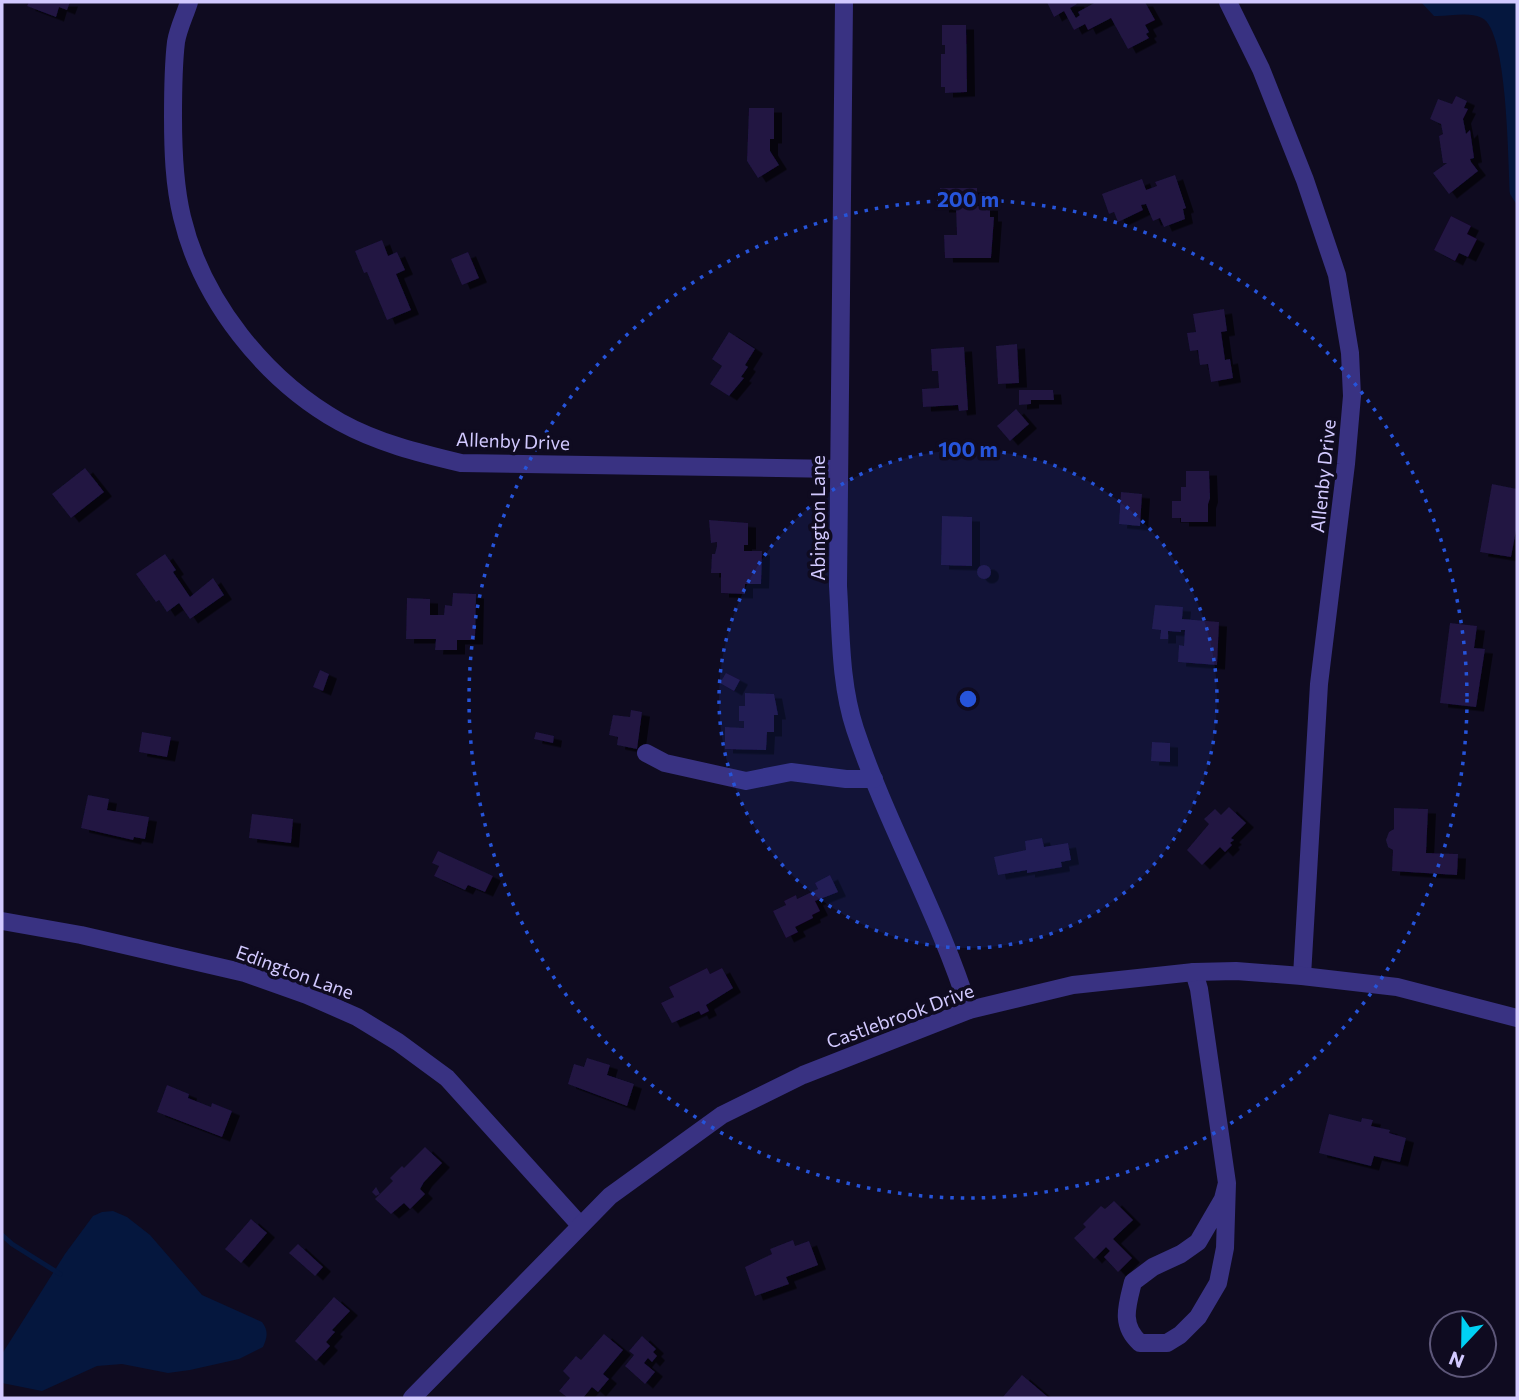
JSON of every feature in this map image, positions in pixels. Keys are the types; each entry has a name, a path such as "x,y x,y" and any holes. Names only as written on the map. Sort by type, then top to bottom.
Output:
{"street":[{"name":"Allenby Drive","path":"189,2 177,40 173,88 173,158 185,227 194,257 215,299 238,331 279,378 316,407 341,423 402,449 460,463 839,469"},
{"name":"Abington Lane","path":"844,2 838,586 844,677 855,727 874,779 955,966 969,1010"},
{"name":"Allenby Drive","path":"1228,2 1261,69 1305,180 1337,275 1350,353 1352,396 1346,464 1319,684 1302,976"},
{"path":"646,753 665,763 746,781 791,772 846,779 874,779"},
{"name":"Edington Lane","path":"2,921 81,934 246,973 357,1017 398,1042 447,1078 580,1225"},
{"name":"Castlebrook Drive","path":"412,1398 610,1196 722,1115 803,1075 969,1010 1073,985 1194,972 1236,971 1397,987 1517,1018"},
{"path":"1194,972 1199,989 1227,1183 1225,1248 1218,1283 1198,1317 1180,1335 1167,1343 1140,1343 1129,1333 1126,1316 1133,1282 1153,1266 1181,1254 1198,1242 1223,1199 1227,1183"}],"water":[{"path":"1421,2 1517,2 1517,205 1510,194 1502,71 1491,28 1482,18 1476,16 1434,16"},
{"path":"113,1211 127,1217 150,1235 202,1295 262,1322 267,1334 263,1347 239,1359 168,1373 122,1364 97,1366 42,1391 2,1383 2,1354 65,1254 93,1216"}],"building":[{"path":"29,2 70,2 67,10 59,7 56,17 27,6"},
{"path":"1047,2 1076,2 1077,4 1070,8 1076,18 1080,15 1078,12 1096,2 1145,2 1155,20 1145,25 1149,38 1128,49 1111,18 1088,30 1085,24 1074,30 1064,11 1054,17"},
{"path":"942,25 966,25 967,92 945,93 945,87 941,87 941,54 945,54"},
{"path":"1456,96 1467,101 1464,108 1468,109 1463,119 1466,134 1470,130 1474,158 1470,159 1478,171 1449,194 1433,173 1447,163 1443,163 1439,136 1443,134 1441,124 1430,119 1438,99 1452,104"},
{"path":"749,108 774,108 774,139 770,139 770,151 779,165 758,178 747,161"},
{"path":"1175,175 1186,208 1183,209 1185,219 1164,227 1160,218 1153,221 1146,204 1141,205 1143,210 1118,222 1114,212 1109,214 1102,194 1142,179 1146,190 1157,186 1155,182"},
{"path":"940,188 977,188 977,206 990,206 990,217 994,217 991,258 945,258 944,235 957,235 956,208 941,208"},
{"path":"1451,216 1471,226 1467,234 1477,239 1468,257 1459,253 1455,261 1434,250"},
{"path":"382,240 388,256 397,252 405,270 396,274 411,310 387,320 355,251"},
{"path":"468,252 479,278 462,285 451,259"},
{"path":"1224,309 1227,331 1221,332 1225,360 1230,359 1233,378 1211,382 1208,364 1200,365 1198,350 1190,351 1187,333 1196,332 1193,314"},
{"path":"729,332 755,349 745,365 748,367 741,377 744,378 729,396 710,384 722,366 712,359"},
{"path":"1017,344 1019,383 998,384 996,346"},
{"path":"964,347 968,410 959,411 958,405 923,407 922,389 939,388 938,371 932,371 931,349"},
{"path":"1019,390 1053,390 1054,400 1031,400 1031,404 1019,405"},
{"path":"1016,409 1029,424 1010,441 997,426"},
{"path":"85,468 104,492 71,518 52,494"},
{"path":"1186,471 1209,471 1208,522 1181,522 1181,518 1172,518 1172,501 1181,501 1181,487 1186,487"},
{"path":"1492,484 1517,489 1517,525 1511,557 1480,552"},
{"path":"1121,492 1142,494 1140,526 1119,524"},
{"path":"942,516 972,517 972,566 941,565"},
{"path":"709,520 748,523 748,545 744,545 744,551 762,551 761,584 745,584 745,594 721,593 721,573 711,573 712,554 715,554 717,542 711,543"},
{"path":"165,554 176,570 173,572 190,597 213,578 224,595 190,619 179,603 167,612 159,600 156,602 136,574"},
{"path":"984,565 989,567 989,577 984,579 979,577 977,572 979,567"},
{"path":"453,593 476,594 475,640 457,640 457,650 435,650 436,639 406,639 407,598 430,599 430,615 444,615 445,605 452,606"},
{"path":"1155,605 1183,607 1182,619 1219,622 1217,665 1178,662 1179,645 1184,646 1185,630 1168,631 1168,639 1160,639 1161,630 1152,629"},
{"path":"1450,623 1477,626 1474,648 1485,649 1476,707 1440,703"},
{"path":"320,670 329,674 323,691 313,687"},
{"path":"726,673 740,680 734,691 720,683"},
{"path":"745,693 774,694 778,715 774,715 774,732 767,732 766,750 725,749 725,727 744,728 744,721 739,721 739,706 745,706"},
{"path":"631,710 642,712 637,749 617,745 618,737 609,735 613,715 630,717"},
{"path":"142,732 171,737 167,757 139,752"},
{"path":"536,732 554,736 553,743 534,739"},
{"path":"1152,742 1170,743 1170,762 1151,761"},
{"path":"88,795 109,799 107,810 149,817 145,839 134,837 133,840 81,828"},
{"path":"1229,807 1246,823 1231,838 1234,840 1230,843 1232,845 1225,852 1220,847 1202,865 1187,850 1209,824 1204,819 1215,809 1221,815"},
{"path":"1394,808 1428,809 1426,853 1458,854 1457,875 1392,871 1393,850 1388,847 1386,840 1389,832 1394,829"},
{"path":"252,814 293,819 291,843 249,838"},
{"path":"1042,838 1044,847 1068,843 1071,860 1061,862 1062,867 998,875 994,857 1026,850 1025,841"},
{"path":"438,851 493,876 485,892 468,885 465,890 434,876 439,866 432,863"},
{"path":"830,875 838,892 815,901 820,911 812,915 813,918 795,927 798,932 786,938 773,911 786,905 784,901 796,895 797,899 818,889 815,883"},
{"path":"707,968 710,974 722,968 733,988 706,1005 709,1011 701,1015 699,1011 672,1023 661,1003 674,997 669,987"},
{"path":"587,1058 610,1065 607,1075 634,1084 627,1106 568,1084 574,1064 584,1067"},
{"path":"167,1085 189,1094 188,1098 211,1107 212,1103 232,1111 222,1137 157,1112"},
{"path":"1329,1114 1361,1122 1362,1118 1373,1120 1371,1126 1390,1130 1389,1133 1406,1138 1400,1162 1374,1156 1371,1166 1319,1153"},
{"path":"425,1147 442,1163 424,1182 420,1189 425,1194 410,1209 404,1203 391,1214 375,1199 393,1181 390,1178"},
{"path":"376,1187 380,1194 376,1196 372,1192"},
{"path":"1114,1201 1133,1220 1113,1239 1132,1258 1118,1272 1104,1257 1110,1251 1106,1247 1094,1259 1074,1238 1086,1227 1083,1224 1101,1206 1105,1209"},
{"path":"251,1219 267,1233 241,1263 225,1249"},
{"path":"793,1240 795,1246 809,1241 818,1265 786,1277 789,1284 755,1296 745,1267 772,1254 770,1249"},
{"path":"298,1244 323,1267 315,1276 289,1253"},
{"path":"334,1297 350,1311 332,1330 335,1332 326,1342 330,1346 316,1361 295,1341"},
{"path":"604,1334 623,1350 603,1374 609,1379 598,1392 592,1387 583,1398 568,1398 559,1391 570,1378 563,1371 576,1356 581,1360"},
{"path":"642,1336 656,1349 653,1352 657,1356 652,1362 648,1358 644,1363 655,1372 645,1384 625,1366 634,1355 629,1351"},
{"path":"1022,1375 1049,1398 1002,1398"}],"waterway":[{"path":"2,1235 60,1274"}]}
